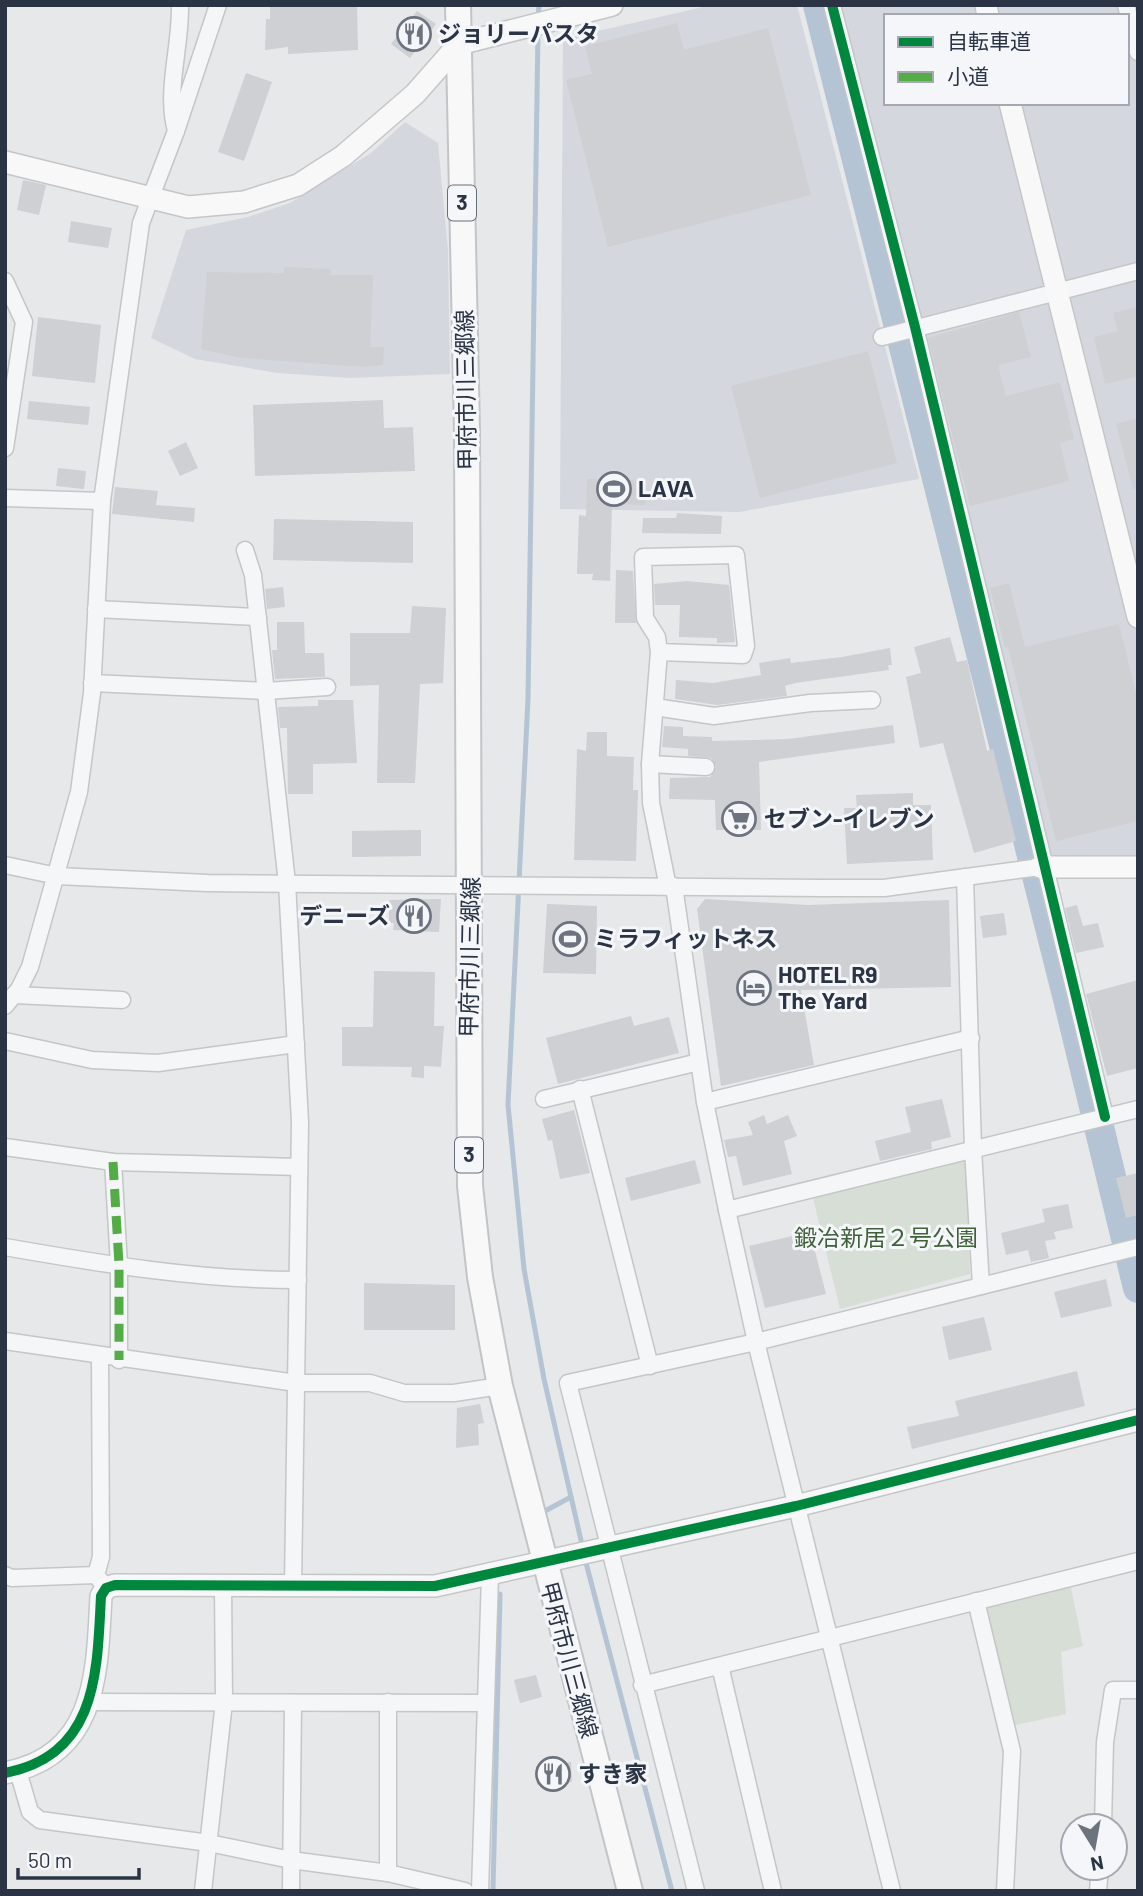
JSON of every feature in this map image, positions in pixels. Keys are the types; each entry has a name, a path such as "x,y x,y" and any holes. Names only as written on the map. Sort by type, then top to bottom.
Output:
{"main road":[{"name":"甲府市川三郷線","path":"458,5 467,432 483,884 470,1186 480,1277 500,1386 554,1560 629,1891"}],"street":[{"path":"177,131 170,107 180,29 180,5"},
{"path":"10,1001 30,967 79,792 92,683 102,501 141,223 177,131 218,5"},
{"path":"5,162 188,207 244,202 298,185 343,156 415,94 459,44 612,5"},
{"path":"832,5 915,327 1035,868 1098,1119"},
{"path":"1129,17 1138,52"},
{"path":"1010,105 1138,617"},
{"path":"882,337 1138,271"},
{"path":"5,281 24,323 9,392 5,448"},
{"path":"5,498 102,501"},
{"path":"245,550 253,575 287,883 300,1122 292,1585"},
{"path":"659,652 743,655 746,646 736,555 643,557 645,618 657,637 659,652 650,764 651,803 671,886 705,1102 756,1342 892,1891"},
{"path":"96,609 258,617"},
{"path":"92,683 266,691 327,687"},
{"path":"655,707 715,716 810,703 872,700"},
{"path":"650,764 706,767"},
{"path":"5,865 57,876 287,883 884,888 1035,868 1138,867"},
{"path":"965,877 972,1149 981,1286"},
{"path":"10,1001 122,1000"},
{"path":"705,1102 971,1038"},
{"path":"5,1041 92,1060 158,1063 296,1044"},
{"path":"544,1098 699,1062"},
{"path":"580,1089 650,1367"},
{"path":"727,1210 1138,1109"},
{"path":"5,1147 113,1162 299,1167"},
{"path":"113,1162 119,1265 119,1360"},
{"path":"5,1247 230,1280 298,1280"},
{"path":"696,1891 605,1548 568,1383 756,1342 1138,1247"},
{"path":"5,1341 119,1360 296,1383 370,1383 404,1393 454,1393 500,1386"},
{"path":"100,1356 101,1596 97,1672 90,1702 62,1745 38,1763 12,1772 30,1812 40,1819 209,1843 291,1860 388,1873 465,1891"},
{"path":"5,1575 12,1578 115,1585 435,1586 490,1576 796,1506 1138,1420"},
{"path":"642,1685 1138,1561"},
{"path":"480,1891 490,1576"},
{"path":"203,1891 223,1702 223,1584"},
{"path":"976,1601 1012,1751 1005,1891"},
{"path":"720,1666 773,1891"},
{"path":"1103,1812 1105,1742 1113,1690 1138,1690"},
{"path":"90,1702 485,1703"},
{"path":"388,1702 388,1873"},
{"path":"291,1891 293,1703"}],"shaded area":[{"path":"712,5 797,5 919,479 739,512 560,509 563,39"},
{"path":"835,5 1138,5 1138,857 1046,855"},
{"path":"405,122 438,143 448,251 450,374 350,378 278,373 195,359 151,338 186,230 248,217 290,203 371,153"}],"green space":[{"name":"鍛冶新居２号公園","path":"966,1160 970,1274 840,1309 813,1198"},
{"path":"1069,1578 1083,1646 1061,1652 1066,1714 1012,1726 976,1601"}],"building":[{"path":"270,5 357,5 358,50 288,54 288,47 265,50 266,19 270,19"},
{"name":"ジョリーパスタ","path":"417,11 436,24 410,58 391,44"},
{"path":"677,23 684,50 768,28 811,195 608,247 566,80 592,74 585,46"},
{"path":"246,73 272,82 244,161 218,152"},
{"path":"23,180 46,185 39,215 17,210"},
{"path":"71,221 112,228 108,248 68,242"},
{"path":"284,267 330,269 330,275 373,275 370,347 384,347 383,365 364,367 241,358 201,349 207,272 284,273"},
{"path":"1138,307 1138,376 1105,384 1094,337 1118,331 1113,313"},
{"path":"1019,312 1031,357 998,365 1006,396 1060,382 1074,439 1060,443 1069,481 970,506 928,338"},
{"path":"38,317 101,325 95,383 32,376"},
{"path":"868,351 897,463 760,498 731,386"},
{"path":"383,400 384,428 413,427 415,471 255,476 253,405"},
{"path":"29,401 90,407 88,425 27,419"},
{"path":"1138,418 1138,488 1133,489 1116,424"},
{"path":"186,442 198,468 180,476 168,451"},
{"path":"58,468 86,471 84,489 56,486"},
{"path":"587,479 646,480 645,505 612,504 610,581 592,580 593,574 577,574 579,515 586,516"},
{"path":"115,487 158,491 156,505 195,508 194,522 112,514"},
{"path":"677,513 722,516 721,534 642,533 643,518 676,518"},
{"path":"274,519 413,522 413,563 273,560"},
{"path":"616,570 633,571 636,623 615,623"},
{"path":"687,581 729,585 735,642 717,643 717,638 679,637 680,605 655,605 654,584"},
{"path":"1009,583 1025,647 1119,624 1138,701 1138,821 1056,841 1008,647 1005,648 990,588"},
{"path":"283,587 285,607 267,609 265,589"},
{"path":"412,606 446,608 443,683 420,684 415,783 377,783 379,685 350,686 350,633 410,633"},
{"path":"277,622 304,622 305,653 324,653 325,677 275,679 272,650 277,650"},
{"path":"950,637 957,662 967,660 987,751 993,749 1016,841 974,853 943,743 920,748 906,677 921,673 914,647"},
{"path":"890,648 892,665 888,665 889,670 795,683 785,686 787,696 717,705 675,699 676,680 713,683 761,675 759,663 790,658 791,663"},
{"path":"318,700 353,700 357,763 313,764 313,794 288,794 287,728 280,728 278,707 318,706"},
{"path":"893,725 895,743 759,762 761,830 716,830 715,800 669,799 670,778 710,777 716,767 711,758 688,756 688,749 662,747 664,726 683,727 683,736 712,737 712,741 788,739"},
{"path":"587,732 607,732 607,756 634,757 633,790 638,790 636,861 574,860 577,749 586,751"},
{"path":"913,793 913,805 931,805 933,860 847,864 844,808 857,808 856,795"},
{"path":"421,830 421,856 352,857 352,831"},
{"path":"441,899 439,932 393,930 394,923 389,923 389,900"},
{"path":"705,899 808,905 949,900 951,987 801,990 814,1065 721,1086 697,909"},
{"name":"ミラフィットネス","path":"547,904 597,906 596,974 543,973"},
{"path":"1077,905 1083,926 1098,923 1104,947 1076,953 1065,908"},
{"path":"1004,913 1007,935 983,938 980,916"},
{"path":"374,971 435,972 434,1026 444,1026 441,1067 424,1066 424,1078 411,1077 412,1067 342,1066 342,1027 373,1027"},
{"path":"1138,980 1138,1068 1107,1076 1086,994"},
{"path":"631,1016 634,1026 669,1017 679,1053 558,1084 546,1038"},
{"path":"942,1099 951,1137 931,1142 932,1149 880,1161 875,1141 911,1132 905,1107"},
{"path":"574,1110 590,1173 560,1179 552,1140 548,1141 542,1119"},
{"path":"764,1115 767,1124 788,1115 797,1136 784,1141 792,1174 743,1186 736,1156 728,1157 724,1140 753,1135 748,1122"},
{"path":"695,1160 701,1183 631,1201 625,1178"},
{"path":"1138,1173 1138,1215 1126,1218 1116,1178"},
{"path":"1068,1204 1073,1228 1054,1232 1056,1239 1045,1241 1049,1258 1031,1262 1028,1250 1006,1255 1001,1233 1045,1222 1042,1209"},
{"path":"810,1232 826,1294 765,1308 749,1246"},
{"path":"1106,1279 1112,1306 1061,1318 1054,1292"},
{"path":"364,1283 455,1285 455,1330 364,1330"},
{"path":"984,1317 992,1350 949,1360 942,1327"},
{"path":"1077,1371 1085,1406 912,1449 907,1427 959,1416 955,1401"},
{"path":"480,1404 484,1423 478,1424 479,1445 456,1448 457,1408"},
{"path":"536,1675 542,1697 520,1703 514,1680"},
{"path":"571,1762 572,1782 537,1785 536,1766"}],"waterway":[{"path":"538,20 539,5"},
{"path":"818,5 1138,1288"},
{"path":"538,30 528,699 508,1105 524,1269 544,1379 583,1549"},
{"path":"545,1511 571,1497"},
{"path":"585,1559 672,1891"},
{"path":"493,1891 500,1594"}],"marked path":[{"path":"113,1162 119,1265 119,1360"}],"cycle path":[{"path":"832,5 915,327 1105,1117"},
{"path":"5,1773 36,1763 59,1748 75,1729 86,1706 93,1681 101,1596 106,1588 115,1585 435,1586 796,1506 1138,1420"}],"place":[{"name":"ジョリーパスタ","path":"414,34"},
{"name":"LAVA","path":"614,489"},
{"name":"セブン-イレブン","path":"739,819"},
{"name":"デニーズ","path":"414,916"},
{"name":"ミラフィットネス","path":"570,939"},
{"name":"HOTEL R9 The Yard","path":"754,988"},
{"name":"すき家","path":"553,1774"}]}
